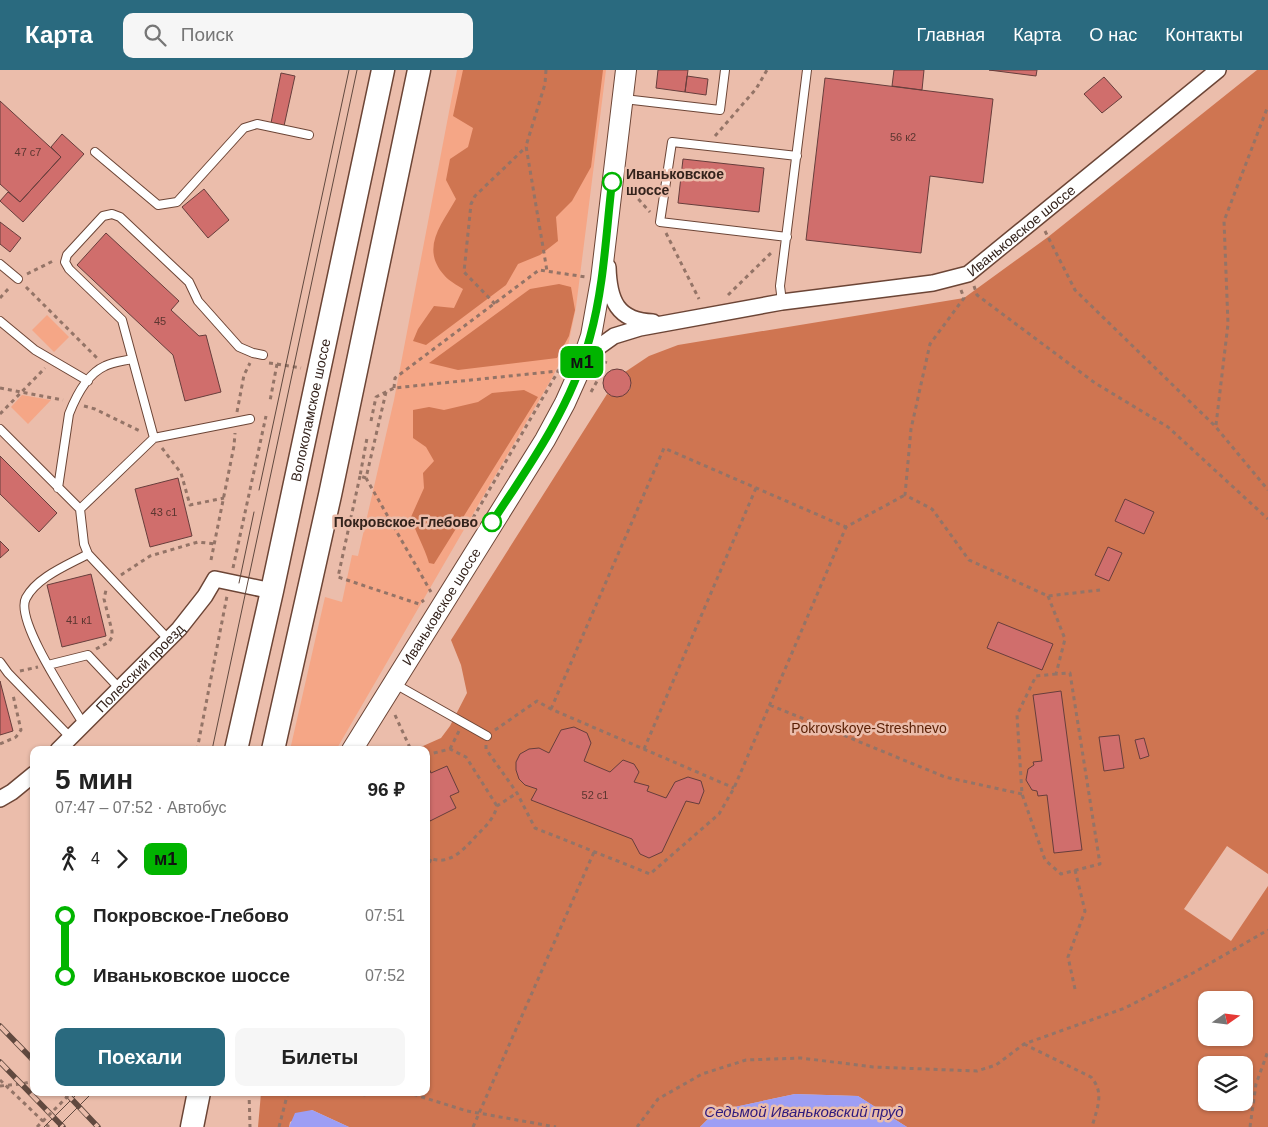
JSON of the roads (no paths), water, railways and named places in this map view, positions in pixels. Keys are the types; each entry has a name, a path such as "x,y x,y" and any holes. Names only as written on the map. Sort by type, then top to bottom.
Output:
{"main road":[{"name":"Волоколамское шоссе","path":"237,746 272,591 383,70"},
{"path":"274,746 330,495 419,70"},
{"path":"181,1127 194,1096"},
{"path":"192,1127 195,1096"}],"street":[{"path":"582,363 591,336 596,311 626,70"},
{"name":"Иваньковское шоссе","path":"355,746 544,440 565,403 582,363 600,346 614,336 667,322 782,302 933,283 968,274 1218,70"},
{"name":"Иваньковское шоссе","path":"606,233 608,281 611,294 620,312 644,322 667,322"},
{"name":"Полесский проезд","path":"62,746 168,640 205,596 215,579 272,591"},
{"path":"0,799 30,777"}],"lane":[{"path":"622,98 720,110 725,70"},
{"path":"782,302 780,286 788,237 807,70"},
{"path":"95,152 158,205 176,202 244,128 258,124 309,135"},
{"path":"788,237 660,222 672,142 797,156"},
{"path":"154,438 122,320 69,269 65,262 67,254 103,216 112,214 120,217 189,282 198,301 240,347 253,354 263,355"},
{"path":"0,264 18,279"},
{"path":"0,321 35,350 88,381"},
{"path":"58,488 69,414 73,402 95,373 106,366 132,358"},
{"path":"80,509 154,438 250,419"},
{"path":"0,429 80,509 84,544 88,554 168,640"},
{"path":"84,725 34,641 23,611 25,598 44,578 88,554"},
{"path":"48,666 88,655 120,689"},
{"path":"0,662 8,673 71,738"},
{"path":"394,683 487,736"}],"water":[{"name":"Седьмой Иваньковский пруд","path":"795,1094 858,1096 907,1127 700,1127 716,1111"},
{"path":"312,1110 349,1127 289,1127 295,1113"}],"tram line":[{"path":"259,490 349,70"},
{"path":"213,746 357,70"},
{"path":"239,583 254,512"},
{"path":"44,1127 75,1096"},
{"path":"58,1127 89,1096"}],"railway":[{"path":"0,1026 30,1057"},
{"path":"0,1062 30,1093"},
{"path":"33,1096 63,1127"},
{"path":"69,1096 98,1127"}],"place":[{"name":"Иваньковское шоссе","path":"612,182"},
{"name":"Покровское-Глебово","path":"492,522"}],"park label":[{"name":"Pokrovskoye-Streshnevo","path":"869,728"}]}
